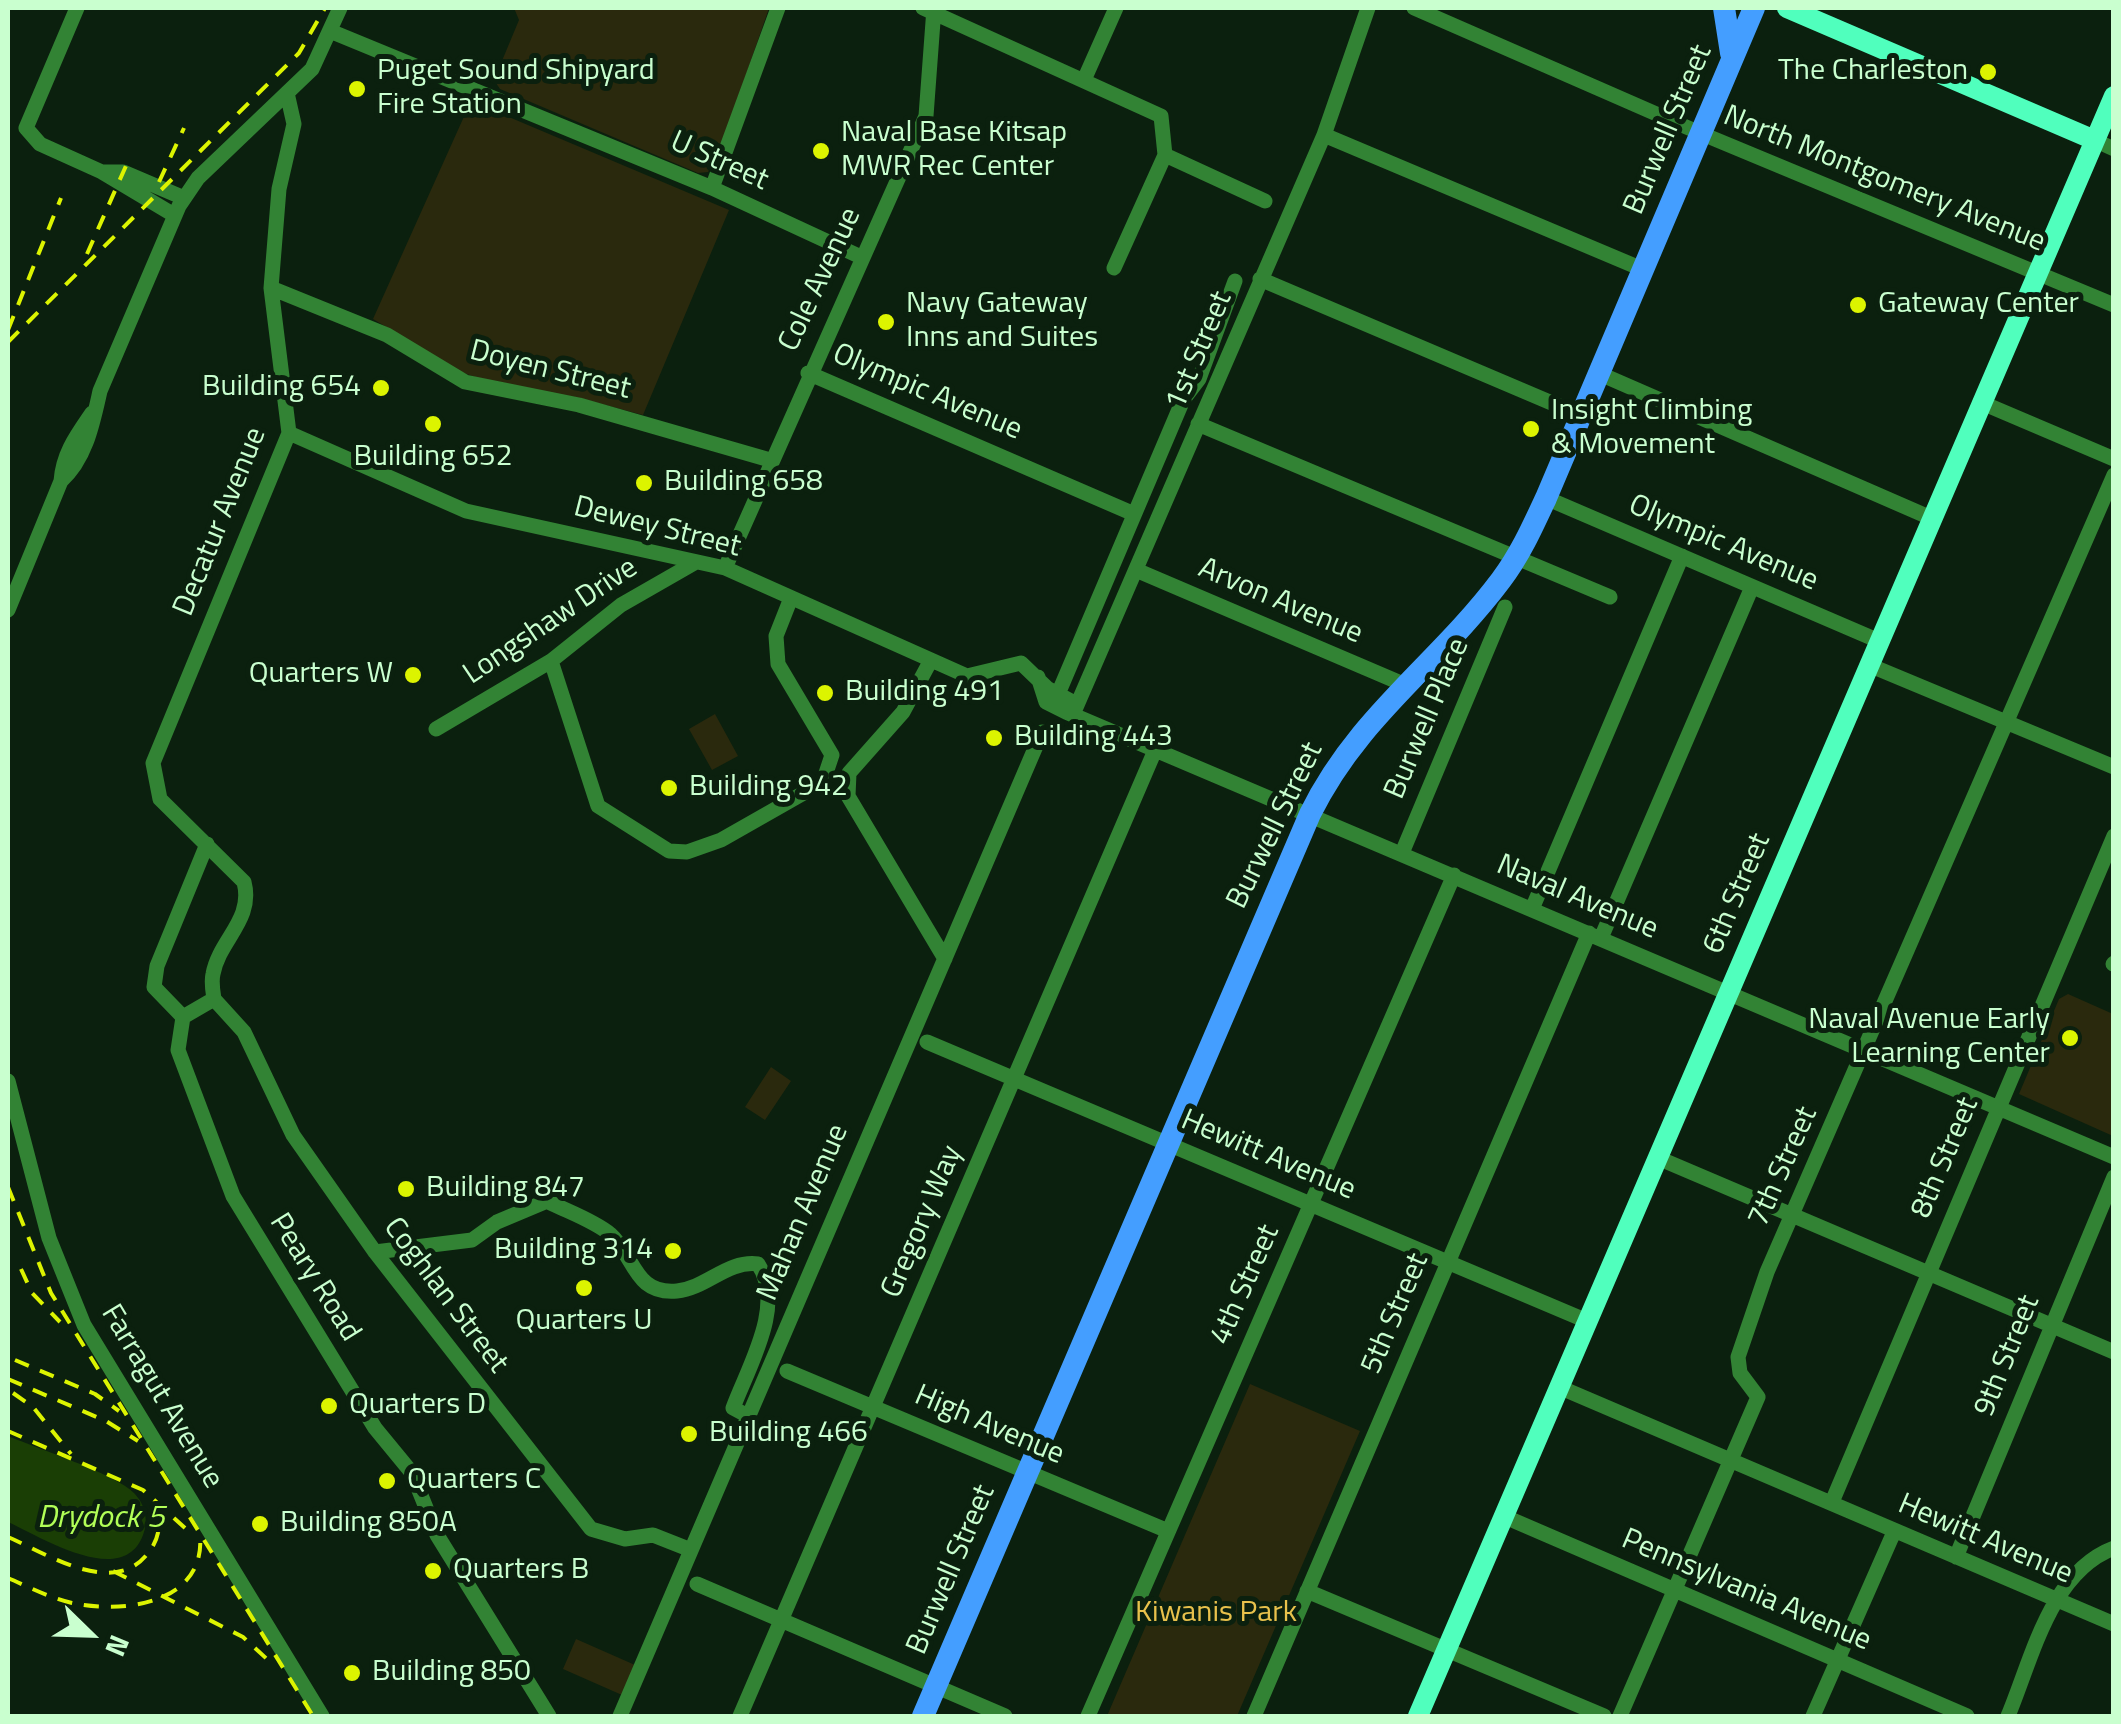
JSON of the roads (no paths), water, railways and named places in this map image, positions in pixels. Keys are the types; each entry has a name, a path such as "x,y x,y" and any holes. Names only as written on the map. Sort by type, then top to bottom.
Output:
{"highway":[{"path":"1724,8 1731,32 1731,62"},
{"name":"Burwell Street","path":"924,1716 1310,814 1349,746 1479,606 1517,557 1546,498 1754,8"}],"main road":[{"path":"1787,8 2092,139"},
{"name":"6th Street","path":"1418,1716 2092,139 2114,96"}],"street":[{"path":"77,8 26,128 40,144 102,172 174,216"},
{"path":"8,610 62,481 62,466 76,433 97,406 174,216 198,178 312,70 340,8"},
{"path":"712,188 778,8"},
{"path":"1084,80 1116,8"},
{"name":"1st Street","path":"1067,706 1136,570 1324,135 1368,8"},
{"name":"North Montgomery Avenue","path":"1414,8 1700,133 2114,305"},
{"path":"930,10 1161,116 1165,155 1114,268"},
{"name":"Cole Avenue","path":"725,568 808,373 926,116 930,10"},
{"name":"U Street","path":"330,31 712,188 861,257"},
{"name":"Decatur Avenue","path":"207,844 160,799 154,786 158,744 289,434 271,288 278,188 294,124 288,93"},
{"path":"1324,135 1642,269"},
{"path":"2092,139 2114,149"},
{"path":"1165,155 1265,201"},
{"path":"102,172 123,172 184,198"},
{"path":"1008,666 1024,676 1040,708 1067,706 1134,514 1183,400 1199,379 1235,280"},
{"path":"1260,280 1580,415"},
{"name":"Doyen Street","path":"271,288 387,335 465,382 579,405 770,460"},
{"name":"Olympic Avenue","path":"808,373 1134,514"},
{"path":"1598,373 1931,518"},
{"path":"1980,402 2114,459"},
{"path":"1198,424 1610,597"},
{"name":"Dewey Street","path":"289,434 466,512 725,568 967,676 1021,663 1067,706"},
{"name":"7th Street","path":"1620,1716 1758,1398 1740,1373 1739,1348 1791,1216 1866,1052 2114,475"},
{"name":"Olympic Avenue","path":"1546,498 1879,641"},
{"path":"1532,909 1682,556"},
{"name":"Longshaw Drive","path":"436,730 552,661 620,606 696,562"},
{"name":"Arvon Avenue","path":"1136,570 1403,684"},
{"name":"5th Street","path":"1254,1716 1448,1262 1752,586"},
{"path":"552,661 598,806 669,851 688,852 721,840 818,788 832,756 778,664 776,636 791,598"},
{"name":"Burwell Place","path":"1402,853 1505,606"},
{"path":"932,660 903,712 849,773 848,796 945,959"},
{"path":"1869,665 2114,767"},
{"name":"Naval Avenue","path":"1067,706 1156,748 2114,1157"},
{"name":"Mahan Avenue","path":"620,1716 1042,732"},
{"name":"Gregory Way","path":"740,1716 1156,748"},
{"name":"8th Street","path":"1832,1502 2114,836"},
{"path":"207,844 244,882 248,896 242,919 213,973 214,1000 184,1017 154,987 154,978 207,844"},
{"name":"4th Street","path":"1088,1716 1454,875"},
{"name":"Coghlan Street","path":"214,1000 244,1032 293,1134 375,1252 591,1529 624,1539 653,1534 691,1550"},
{"name":"Peary Road","path":"184,1017 178,1050 232,1196 375,1428 412,1473 437,1535 550,1716"},
{"name":"Hewitt Avenue","path":"927,1042 1587,1321"},
{"name":"Farragut Avenue","path":"8,1081 49,1238 84,1325 322,1716"},
{"path":"1658,1158 2114,1352"},
{"name":"9th Street","path":"1956,1557 2114,1177"},
{"path":"375,1252 472,1240 497,1222 546,1201 611,1235 637,1278 664,1292 683,1291 737,1264 758,1264 770,1293 763,1327 733,1408 748,1416"},
{"name":"High Avenue","path":"787,1371 1168,1532"},
{"name":"Hewitt Avenue","path":"1559,1387 2114,1624"},
{"name":"Pennsylvania Avenue","path":"1503,1516 1966,1716"},
{"path":"1814,1716 1894,1532"},
{"path":"2008,1716 2057,1600 2076,1568 2114,1548"},
{"path":"697,1584 1005,1716"},
{"path":"1307,1591 1576,1711 1604,1716"}],"water":[{"name":"Drydock 5","path":"8,1436 94,1470 134,1493 143,1507 146,1524 133,1551 118,1558 100,1559 60,1547 8,1522"}],"railway":[{"path":"8,342 299,53 325,8"},
{"path":"159,182 184,128"},
{"path":"87,254 129,159"},
{"path":"8,330 61,198"},
{"path":"8,1187 51,1293 313,1716"},
{"path":"21,1269 32,1293 60,1322"},
{"path":"15,1360 95,1394 119,1411"},
{"path":"8,1379 106,1421 138,1441"},
{"path":"13,1393 33,1407 71,1454"},
{"path":"8,1431 143,1490 185,1528"},
{"path":"8,1537 82,1569 120,1571 137,1564 155,1543 159,1523 153,1496"},
{"path":"8,1578 72,1603 136,1605 176,1590 190,1576 198,1558 200,1535"},
{"path":"113,1571 243,1637 268,1660"}],"place":[{"name":"The Charleston","path":"1988,72"},
{"name":"Puget Sound Shipyard Fire Station","path":"357,89"},
{"name":"Naval Base Kitsap MWR Rec Center","path":"821,151"},
{"name":"Gateway Center","path":"1858,305"},
{"name":"Navy Gateway Inns and Suites","path":"886,322"},
{"name":"Building 654","path":"381,388"},
{"name":"Building 652","path":"433,424"},
{"name":"Insight Climbing & Movement","path":"1531,429"},
{"name":"Building 658","path":"644,483"},
{"name":"Quarters W","path":"413,675"},
{"name":"Building 491","path":"825,693"},
{"name":"Building 443","path":"994,738"},
{"name":"Building 942","path":"669,788"},
{"name":"Naval Avenue Early Learning Center","path":"2070,1038"},
{"name":"Building 847","path":"406,1189"},
{"name":"Building 314","path":"673,1251"},
{"name":"Quarters U","path":"584,1288"},
{"name":"Quarters D","path":"329,1406"},
{"name":"Building 466","path":"689,1434"},
{"name":"Quarters C","path":"387,1481"},
{"name":"Building 850A","path":"260,1524"},
{"name":"Quarters B","path":"433,1571"},
{"name":"Building 850","path":"352,1673"}],"park label":[{"name":"Kiwanis Park","path":"1216,1614"}]}
